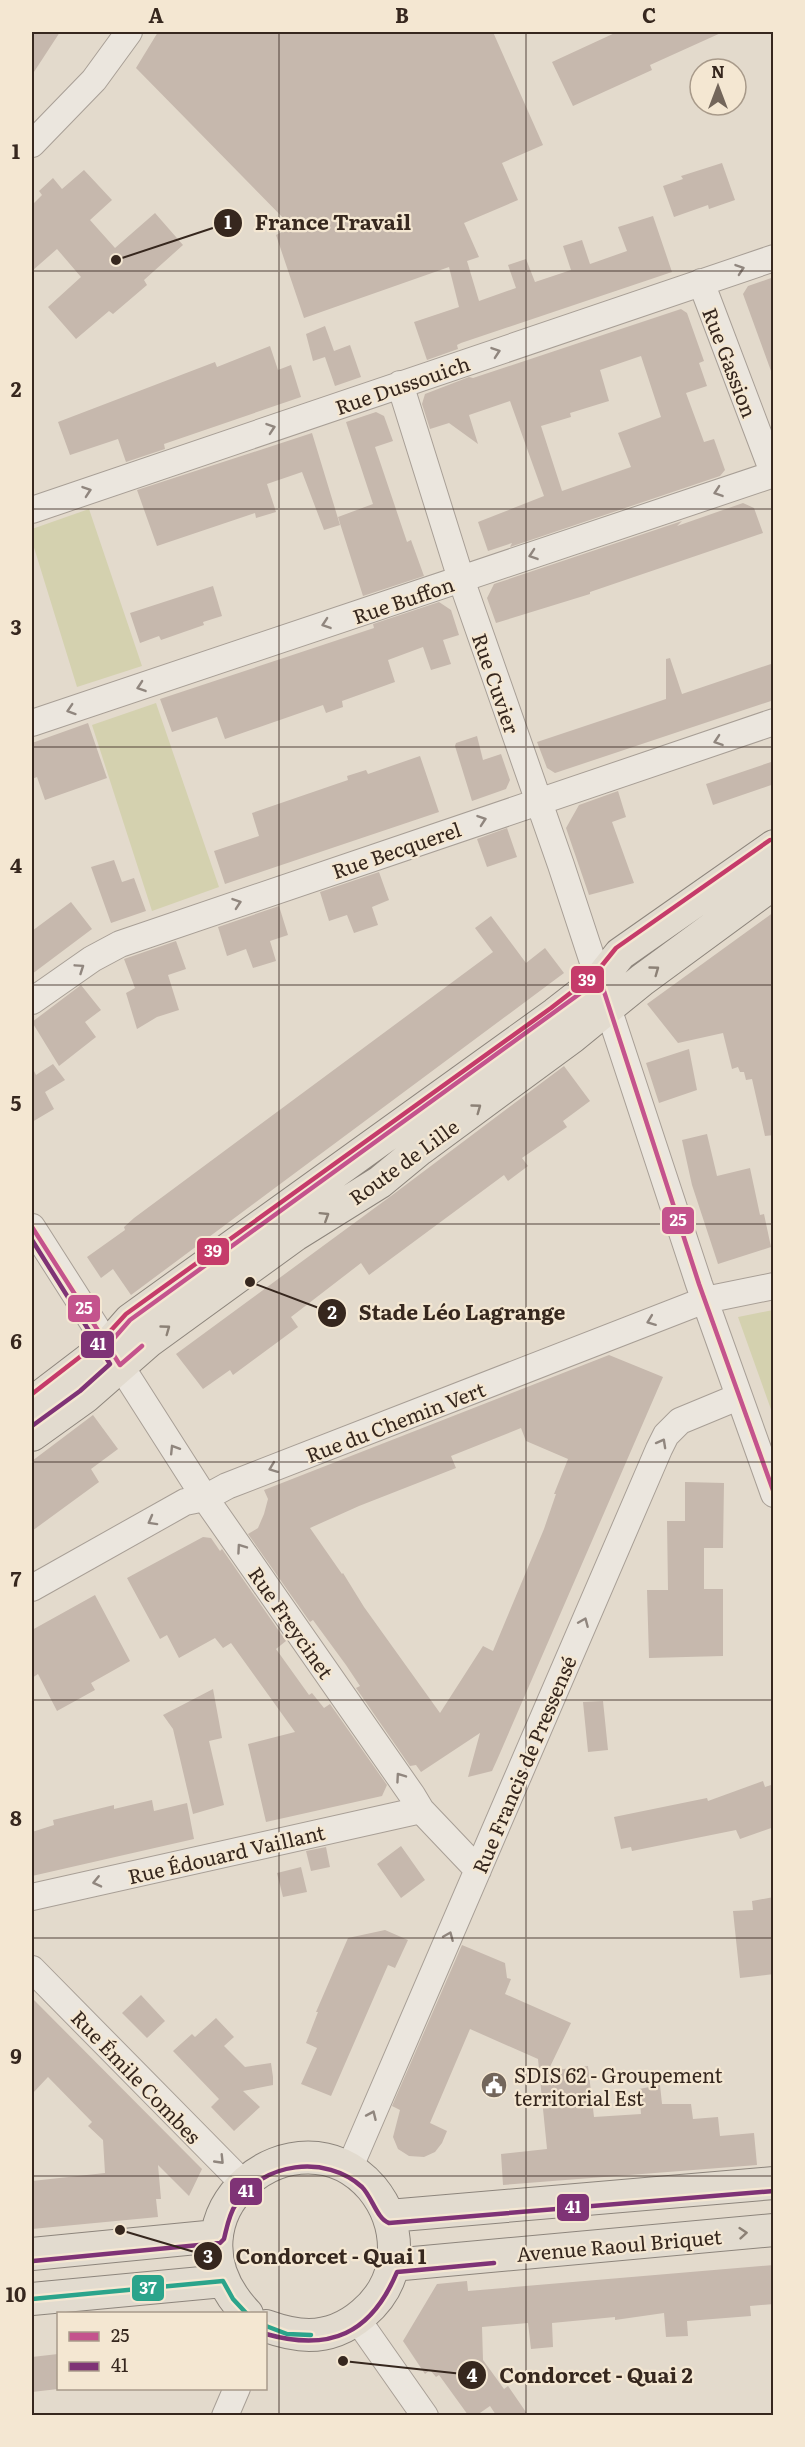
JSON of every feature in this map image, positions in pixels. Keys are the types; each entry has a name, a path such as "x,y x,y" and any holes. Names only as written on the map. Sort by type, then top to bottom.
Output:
{"main road":[{"name":"Route de Lille","path":"604,992 620,954 774,846"},
{"name":"Route de Lille","path":"32,1435 85,1397 114,1355 130,1320 604,992 774,883"},
{"name":"Route de Lille","path":"32,1403 114,1355"},
{"path":"246,2312 233,2299 223,2281 217,2257 217,2236 230,2199 243,2183 261,2169 282,2161 316,2159 349,2169 373,2189 389,2216 393,2232 392,2265 385,2286 357,2319 335,2330 312,2335 287,2334 267,2326"},
{"path":"389,2216 774,2183"},
{"name":"Avenue Raoul Briquet","path":"392,2265 774,2230"},
{"path":"32,2254 217,2236"},
{"path":"32,2300 223,2281"}],"street":[{"path":"32,144 94,80 129,32"},
{"name":"Rue Dussouich","path":"32,510 774,258"},
{"name":"Rue Gassion","path":"701,282 773,474"},
{"name":"Rue Cuvier","path":"400,384 461,579 604,992 738,1397 774,1494"},
{"name":"Rue Buffon","path":"32,723 773,474"},
{"name":"Rue Becquerel","path":"32,1001 92,959 120,944 774,723"},
{"name":"Rue Freycinet","path":"32,1227 205,1498 421,1810 478,1870"},
{"name":"Rue du Chemin Vert","path":"32,1588 185,1502 205,1498 238,1482 705,1300 774,1286"},
{"name":"Rue Francis de Pressensé","path":"349,2169 666,1435 680,1421 738,1397"},
{"name":"Rue Édouard Vaillant","path":"32,1897 421,1810"},
{"name":"Rue Émile Combes","path":"32,1969 243,2183"},
{"path":"357,2319 425,2415"},
{"path":"225,2415 236,2390"}],"shaded area":[{"path":"89,509 142,666 77,687 32,541 32,529"},
{"path":"156,703 219,887 152,911 92,725"},
{"path":"774,1310 773,1415 738,1317"}],"building":[{"path":"32,32 60,32 32,75"},
{"path":"158,32 493,32 543,145 502,163 518,200 464,223 479,257 467,261 479,301 516,288 508,265 526,259 535,282 571,270 563,246 582,240 590,264 627,251 618,227 653,216 672,272 461,343 457,345 458,349 427,360 414,322 459,307 449,267 304,318 276,235 292,227 136,68"},
{"path":"617,32 723,32 650,65 652,70 573,106 552,62"},
{"path":"722,163 735,200 709,209 708,205 674,217 663,186 683,179 681,176"},
{"path":"84,170 112,200 90,220 115,248 155,213 183,245 144,280 147,285 113,314 109,311 76,339 48,307 81,277 57,249 32,271 32,205 42,195 39,191 53,178 62,189"},
{"path":"774,277 774,371 771,371 743,294 748,286"},
{"path":"681,309 687,313 704,361 699,363 707,386 686,393 704,442 714,439 725,470 720,476 510,547 512,543 488,551 478,522 544,496 510,401 469,415 478,444 449,423 430,429 422,404 425,394 469,377 473,378","holes":["641,356 661,417 618,433 631,467 562,491 541,426 571,417 570,413 609,401 600,370"]},
{"path":"325,326 334,351 350,345 361,377 335,386 325,357 313,361 306,334"},
{"path":"270,346 278,370 291,365 301,397 164,444 165,449 126,462 118,439 70,455 58,422 215,362 217,367"},
{"path":"376,412 384,416 393,441 375,447 407,542 411,540 424,576 363,596 338,517 373,504 346,422"},
{"path":"312,433 340,525 324,530 302,472 267,484 276,512 256,518 255,513 157,546 137,490"},
{"path":"743,503 754,508 763,533 590,592 590,594 496,623 487,598 494,584"},
{"path":"213,586 222,616 161,640 159,636 140,643 130,613"},
{"path":"439,602 451,610 459,635 443,640 451,664 431,670 423,647 388,660 395,682 342,701 343,707 326,713 323,705 225,739 217,717 172,732 160,699 374,628 373,624"},
{"path":"670,658 682,694 774,663 774,700 555,773 547,768 537,742 666,699 666,659"},
{"path":"88,723 107,778 45,800 37,777 32,779 32,743"},
{"path":"477,736 483,760 501,754 510,780 506,789 472,801 455,746 456,743"},
{"path":"420,756 439,812 225,884 214,851 259,836 252,813 348,780 347,776 366,770 368,774"},
{"path":"774,761 774,784 713,805 706,784"},
{"path":"618,791 626,817 612,822 634,883 589,895 566,828 579,805"},
{"path":"507,828 517,857 487,867 477,839"},
{"path":"114,860 122,882 134,878 146,911 111,923 91,867"},
{"path":"379,872 389,900 372,907 378,925 354,933 347,915 329,921 320,892"},
{"path":"71,902 92,929 32,974 32,931"},
{"path":"279,906 288,935 270,941 276,961 253,968 246,949 227,956 218,927"},
{"path":"774,912 774,1135 765,1136 752,1079 746,1080 744,1072 740,1072 738,1067 732,1069 723,1033 678,1043 647,1004"},
{"path":"491,916 526,963 545,948 564,973 131,1295 113,1269 101,1278 87,1257 125,1230 124,1227 134,1218 493,952 475,928"},
{"path":"176,941 186,969 168,975 179,1010 157,1017 137,1029 126,993 135,988 124,959"},
{"path":"81,985 101,1010 85,1022 96,1037 59,1066 32,1022"},
{"path":"689,1049 697,1090 659,1103 646,1063"},
{"path":"53,1064 65,1080 45,1092 54,1109 32,1122 32,1067 36,1075"},
{"path":"564,1066 590,1101 563,1121 567,1127 522,1158 528,1166 508,1181 504,1175 369,1275 361,1263 291,1317 298,1327 233,1375 230,1370 203,1389 176,1354"},
{"path":"707,1134 717,1176 750,1168 760,1215 764,1214 771,1247 718,1264 692,1185 682,1140"},
{"path":"609,1355 663,1377 492,1771 468,1777 480,1733 421,1772 416,1765 410,1766 356,1688 360,1686 346,1665 313,1620 310,1622 248,1534 258,1528 264,1514 268,1499 264,1490","holes":["521,1428 526,1441 568,1459 554,1494 556,1494 544,1529 493,1651 483,1646 440,1713 310,1528 456,1468 451,1456"]},
{"path":"93,1415 118,1449 91,1469 99,1482 32,1531 32,1461"},
{"path":"685,1482 724,1483 723,1548 704,1548 704,1589 723,1589 723,1656 649,1658 647,1590 668,1590 667,1521 685,1521"},
{"path":"203,1537 211,1538 220,1551 222,1549 286,1641 276,1649 309,1695 312,1693 324,1708 330,1704 387,1785 382,1796 266,1822 248,1744 295,1732 231,1643 223,1648 215,1638 179,1658 167,1635 160,1639 127,1578"},
{"path":"95,1595 130,1661 91,1683 95,1690 57,1711 38,1674 32,1678 32,1630"},
{"path":"213,1689 222,1738 209,1741 224,1805 193,1814 173,1729 163,1715"},
{"path":"603,1701 608,1750 588,1752 583,1702"},
{"path":"763,1781 765,1787 774,1784 774,1827 740,1839 736,1830 632,1851 631,1847 621,1849 614,1817 707,1798 708,1801"},
{"path":"152,1800 154,1811 187,1803 194,1839 32,1876 32,1832 54,1825 53,1820 114,1805 114,1809"},
{"path":"401,1846 425,1880 401,1898 377,1864"},
{"path":"326,1847 330,1867 311,1871 306,1851"},
{"path":"301,1867 307,1892 283,1897 277,1873"},
{"path":"774,1897 774,1974 740,1978 733,1911 753,1910 752,1901"},
{"path":"385,1930 408,1940 395,1968 388,1965 331,2096 301,2084 317,2048 306,2043 318,2012 316,2012 348,1938"},
{"path":"462,1945 505,1963 507,1978 511,1979 505,1994 571,2023 548,2071 588,2066 594,2117 641,2114 639,2089 660,2085 662,2104 691,2104 693,2119 718,2117 720,2136 754,2133 757,2165 503,2185 501,2154 547,2149 538,2059 470,2029 430,2123 447,2131 442,2143 435,2152 424,2157 409,2156 398,2149 393,2137 400,2110 392,2106"},
{"path":"141,1995 165,2021 147,2038 122,2013"},
{"path":"32,1998 202,2169 189,2196 158,2165 161,2199 156,2199 158,2217 32,2229 32,2181 105,2173 103,2140 88,2126 92,2122 48,2077 32,2094"},
{"path":"216,2018 234,2037 224,2046 245,2067 271,2063 273,2085 243,2091 260,2107 234,2131 211,2107 219,2099 173,2051 192,2034 195,2037"},
{"path":"774,2265 774,2304 750,2306 751,2316 687,2321 688,2336 666,2337 664,2313 615,2320 615,2317 552,2323 553,2347 531,2349 528,2323 482,2327 483,2360 504,2389 508,2386 528,2415 496,2415 490,2406 477,2415 468,2415 439,2375 436,2377 430,2370 425,2374 403,2341 437,2284 467,2281 468,2291"},
{"path":"57,2354 57,2389 32,2392 32,2357"}],"transit line":[{"name":"39","path":"32,1394 103,1339 126,1314 551,1008 595,974 616,948 770,840"},
{"name":"25","path":"108,1345 130,1320 600,979 699,1284 774,1493"},
{"name":"25","path":"32,1227 120,1365 142,1346"},
{"name":"41","path":"32,1240 110,1364 80,1391 32,1426"},
{"name":"41","path":"33,2261 220,2243 224,2239 228,2221 236,2204 247,2190 278,2171 295,2167 331,2170 347,2177 362,2187 381,2217 389,2223 774,2191"},
{"name":"41","path":"267,2334 310,2341 329,2339 361,2324 387,2293 397,2272 494,2263"},
{"name":"37","path":"32,2299 223,2281 233,2299 245,2312"},
{"name":"37","path":"267,2326 287,2334 311,2335"}],"place":[{"name":"France Travail","path":"116,260"},
{"name":"Stade Léo Lagrange","path":"250,1282"},
{"name":"SDIS 62 - Groupement territorial Est","path":"494,2085"},
{"name":"Condorcet - Quai 1","path":"120,2230"},
{"name":"Condorcet - Quai 2","path":"343,2361"}]}
